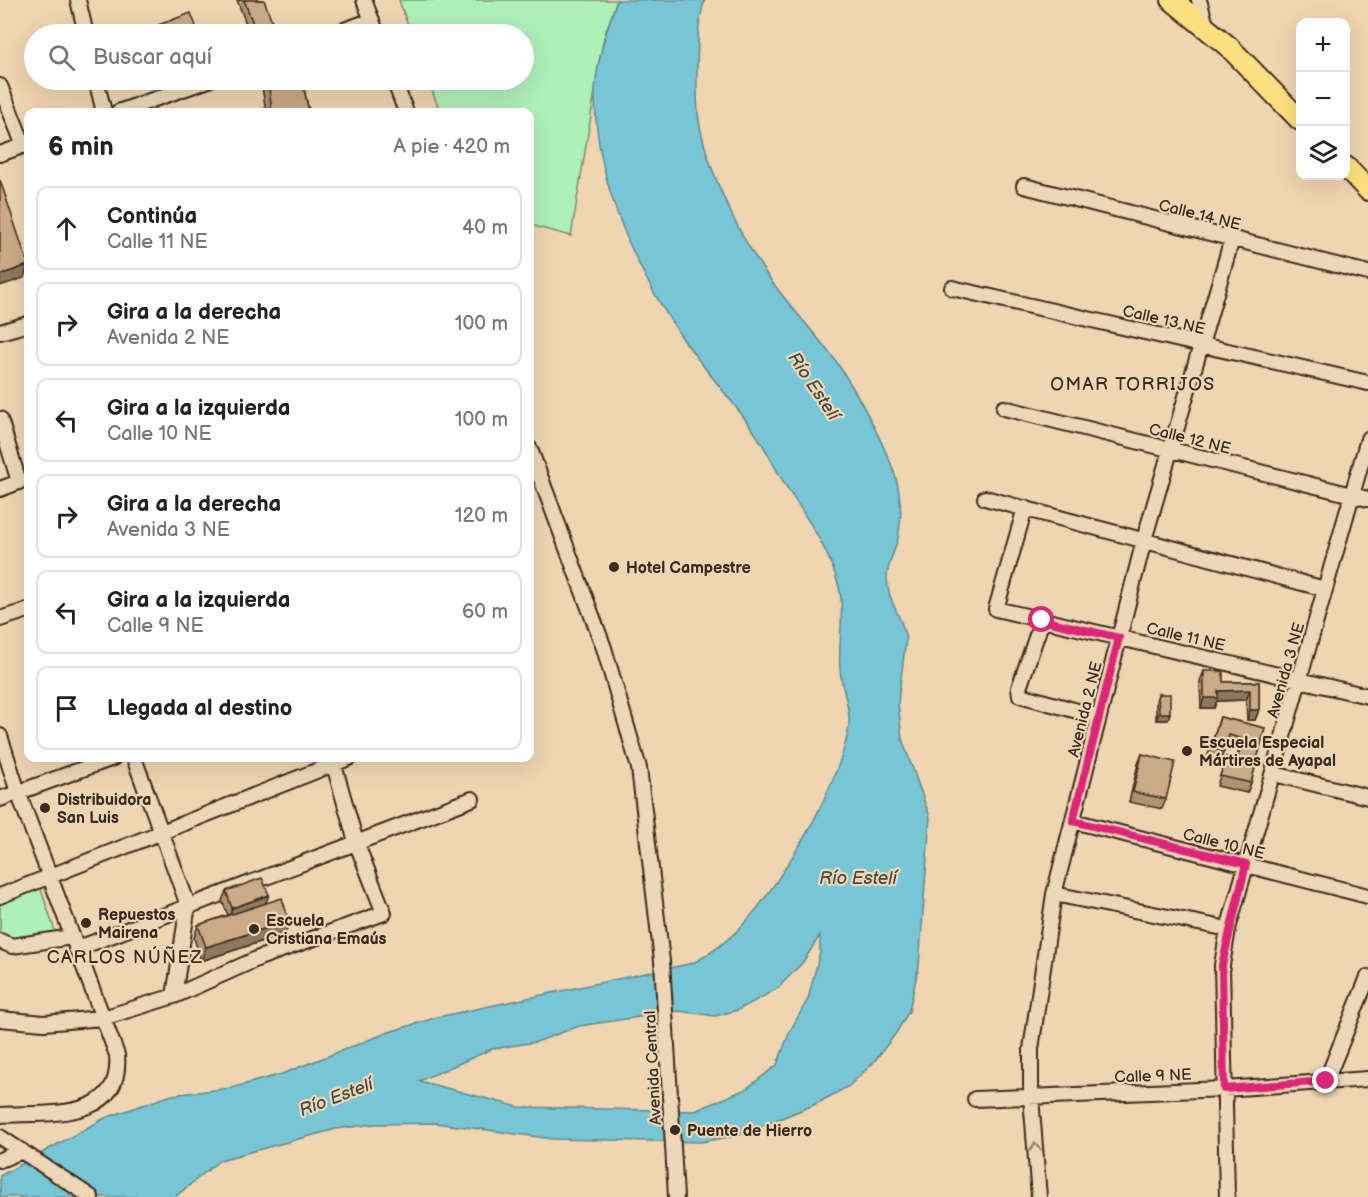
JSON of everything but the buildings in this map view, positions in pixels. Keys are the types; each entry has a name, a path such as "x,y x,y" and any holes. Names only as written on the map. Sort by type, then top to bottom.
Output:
{"highway":[{"path":"1172,0 1245,62 1296,116"},
{"path":"1350,171 1368,190"}],"street":[{"path":"78,0 84,24"},
{"path":"364,0 373,24"},
{"path":"1199,0 1207,28"},
{"path":"361,24 372,20"},
{"path":"0,86 24,140"},
{"path":"98,90 103,108"},
{"path":"129,108 181,90"},
{"path":"398,90 404,108"},
{"path":"0,154 24,146"},
{"name":"Calle 14 NE","path":"1024,186 1368,273"},
{"name":"Avenida 2 NE","path":"1039,1197 1030,1097 1034,1021 1054,894 1144,540 1232,239"},
{"name":"Calle 13 NE","path":"952,288 1368,383"},
{"path":"0,332 24,325"},
{"name":"Calle 12 NE","path":"1004,408 1368,499"},
{"path":"0,419 19,482 0,489"},
{"name":"Avenida 3 NE","path":"1227,1197 1222,965 1228,929 1368,439"},
{"name":"Avenida Central","path":"534,460 604,648 633,741 645,804 662,960 676,1197"},
{"path":"985,498 1325,589"},
{"name":"Calle 11 NE","path":"1025,508 996,609 1368,696"},
{"path":"0,619 24,611"},
{"path":"1042,620 1019,688 1020,695 1099,717"},
{"path":"0,736 18,792 117,1055 118,1069 113,1087 100,1101 82,1110 0,1115"},
{"path":"0,799 102,762"},
{"path":"136,762 188,905 174,996"},
{"path":"0,896 163,832 328,762"},
{"path":"0,1019 44,1023 103,1018 174,996 260,958 384,913 357,842 334,762"},
{"path":"1274,774 1368,797"},
{"path":"0,941 12,946 74,943 188,905 472,799"},
{"name":"Calle 10 NE","path":"1073,821 1368,897"},
{"path":"1054,894 1228,929"},
{"path":"1326,1081 1368,977"},
{"name":"Calle 9 NE","path":"975,1099 1224,1089 1368,1079"},
{"path":"0,1137 91,1197"},
{"path":"0,1160 22,1151"}],"green space":[{"path":"399,0 617,0 604,37 571,236 534,226 534,108 438,108 432,90 534,90 534,24 407,24"},
{"path":"39,884 57,937 19,941 0,936 0,900"}],"water":[{"name":"Río Estelí","path":"617,0 705,0 698,33 698,112 705,146 719,187 728,208 761,266 820,340 851,385 894,473 899,493 900,525 887,579 890,595 906,639 898,702 902,739 930,817 919,965 909,1011 896,1033 873,1063 849,1086 816,1104 740,1135 701,1142 553,1139 436,1123 374,1124 336,1129 220,1160 175,1197 0,1197 0,1176 105,1118 172,1095 231,1088 282,1074 389,1032 438,1017 693,963 727,940 755,911 790,861 816,817 839,764 848,730 849,717 840,669 841,597 839,587 817,534 759,439 692,352 666,313 635,256 622,226 603,164 597,133 595,101 599,63","holes":["820,935 820,952 808,999 790,1031 777,1065 746,1089 695,1111 519,1107 419,1081 492,1049 536,1042 579,1026 679,1011 715,1016 738,1010 777,989 803,962"]}],"place":[{"name":"Hotel Campestre","path":"614,567"},
{"name":"Escuela Especial Mártires de Ayapal","path":"1187,751"},
{"name":"Distribuidora San Luis","path":"45,808"},
{"name":"Repuestos Mairena","path":"86,923"},
{"name":"Escuela Cristiana Emaús","path":"254,929"},
{"name":"Puente de Hierro","path":"675,1130"}],"district":[{"name":"OMAR TORRIJOS","path":"1133,384"},
{"name":"CARLOS NÚÑEZ","path":"125,957"}],"route":[{"path":"1042,620 1119,638 1073,821 1246,864 1228,929 1222,965 1224,1089 1326,1081"}]}
